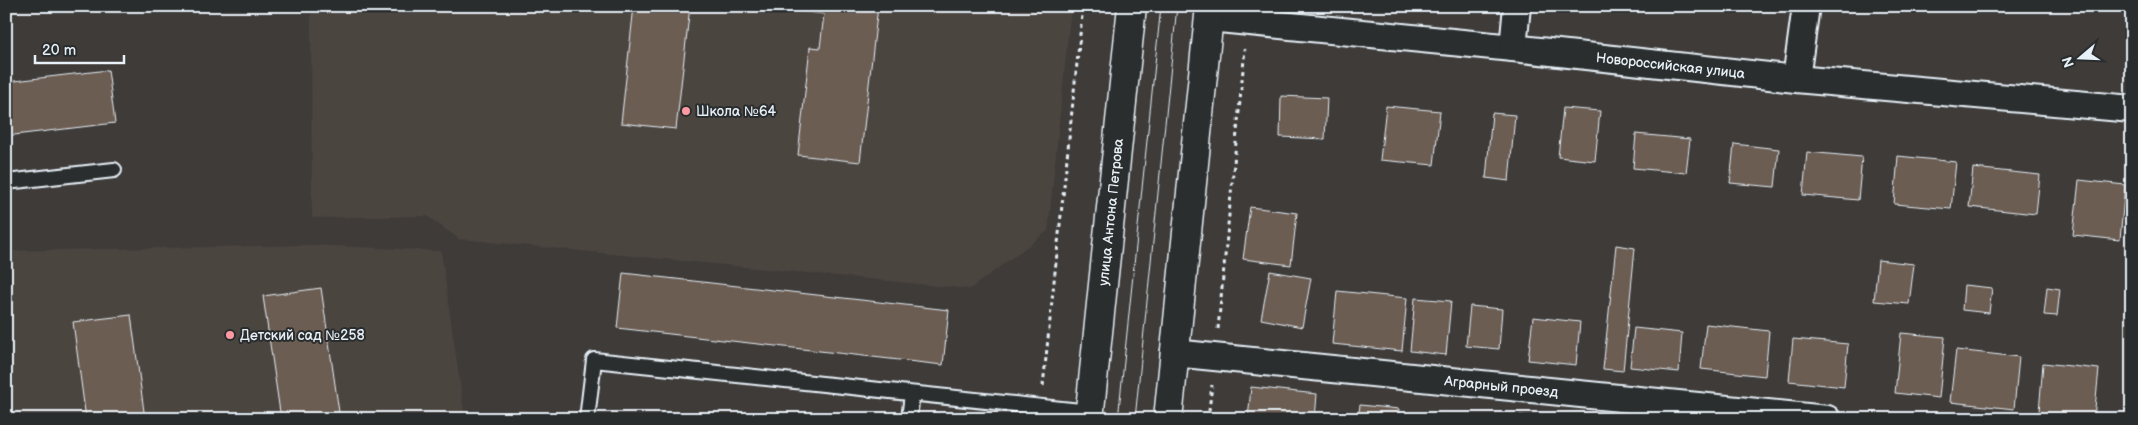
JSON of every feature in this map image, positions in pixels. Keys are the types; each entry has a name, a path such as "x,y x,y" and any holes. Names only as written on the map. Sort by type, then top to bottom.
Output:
{"main road":[{"name":"улица Антона Петрова","path":"1090,416 1132,6"},
{"path":"1168,419 1209,12"}],"street":[{"path":"1512,48 1517,6"},
{"path":"1796,79 1806,6"},
{"name":"Новороссийская улица","path":"1209,12 1248,22 1796,79 2132,109"},
{"name":"Аграрный проезд","path":"1174,353 1827,419"}],"lane":[{"path":"6,182 114,170"},
{"path":"587,419 594,360 1041,407 1090,416"},
{"path":"909,419 912,394"}],"path":[{"path":"1041,407 1083,6"},
{"path":"1208,419 1248,22"}],"shaded area":[{"name":"Школа №64","path":"311,6 1071,6 1048,231 970,289 459,239 427,216 312,218"},
{"name":"Детский сад №258","path":"315,245 441,251 465,419 6,419 6,251"}],"building":[{"path":"634,6 690,6 676,129 621,123"},
{"path":"752,6 878,6 860,162 798,155 810,47 820,48 824,14"},
{"path":"108,70 115,123 6,136 6,82"},
{"path":"1281,96 1327,98 1325,139 1280,137"},
{"path":"1386,106 1440,111 1434,165 1380,160"},
{"path":"1563,108 1600,111 1595,161 1558,157"},
{"path":"1492,113 1515,115 1509,181 1486,178"},
{"path":"1636,134 1690,139 1686,173 1633,168"},
{"path":"1734,144 1779,149 1775,187 1730,183"},
{"path":"1807,152 1862,157 1858,200 1803,195"},
{"path":"1898,156 1956,162 1951,209 1894,204"},
{"path":"1973,168 2040,175 2036,214 1969,207"},
{"path":"2079,180 2125,185 2120,240 2073,235"},
{"path":"1250,207 1297,213 1291,265 1243,259"},
{"path":"1616,245 1635,248 1623,371 1603,369"},
{"path":"1878,260 1914,264 1909,304 1874,301"},
{"path":"1270,271 1311,278 1302,327 1261,319"},
{"path":"623,273 949,310 943,365 617,328"},
{"path":"1964,285 1992,288 1989,313 1962,310"},
{"path":"2047,287 2060,289 2057,316 2044,315"},
{"path":"321,288 340,419 281,419 263,296"},
{"path":"1337,291 1407,298 1402,351 1332,344"},
{"path":"1415,298 1451,301 1446,355 1410,351"},
{"path":"1470,306 1502,309 1499,349 1466,346"},
{"path":"131,315 145,419 86,419 73,322"},
{"path":"1533,317 1580,322 1576,365 1528,360"},
{"path":"1706,324 1769,331 1765,376 1701,369"},
{"path":"1634,328 1682,333 1679,372 1630,367"},
{"path":"1901,333 1945,337 1939,398 1895,393"},
{"path":"1793,339 1848,344 1844,387 1789,381"},
{"path":"1956,350 2019,357 2014,409 1950,402"},
{"path":"2043,363 2099,369 2094,418 2039,412"},
{"path":"1251,387 1317,394 1315,419 1248,419"},
{"path":"1360,405 1399,409 1398,419 1358,419"},
{"path":"1439,415 1477,419 1439,419"},
{"path":"1520,415 1557,419 1519,419"}],"tram line":[{"path":"1118,419 1161,6"},
{"path":"1135,419 1177,6"}],"place":[{"name":"Школа №64","path":"686,111"},
{"name":"Детский сад №258","path":"230,335"}]}
